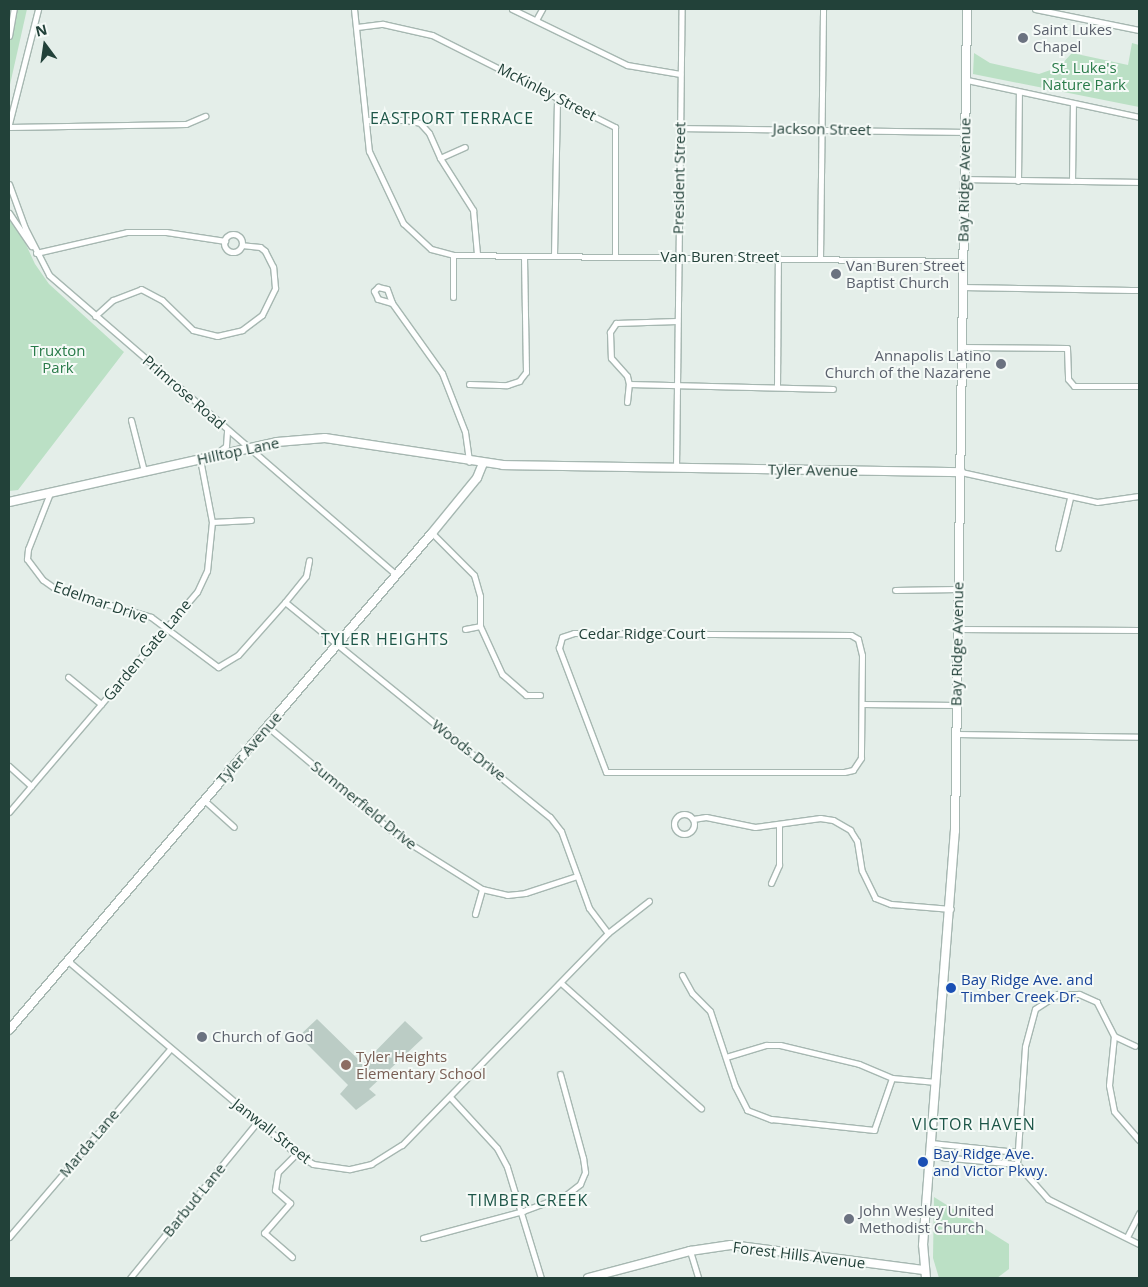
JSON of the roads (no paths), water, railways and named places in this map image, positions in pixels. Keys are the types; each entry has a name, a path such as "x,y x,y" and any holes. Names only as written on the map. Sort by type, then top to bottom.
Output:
{"street":[{"path":"9,36 14,9"},
{"path":"38,9 9,125 186,124 205,116"},
{"name":"Van Buren Street","path":"354,9 369,151 403,223 431,249 453,255 962,261"},
{"path":"512,9 626,65 680,74"},
{"path":"536,20 542,9"},
{"name":"President Street","path":"676,468 682,9"},
{"path":"820,258 823,9"},
{"name":"Bay Ridge Avenue","path":"926,1278 923,1270 930,1156 952,909 957,734 962,261 967,9"},
{"path":"1035,9 1139,30"},
{"path":"1067,16 1068,9"},
{"name":"McKinley Street","path":"357,27 383,24 412,28 557,97 614,127 615,256"},
{"path":"967,80 1139,117"},
{"path":"1018,180 1019,92"},
{"path":"554,256 557,97"},
{"path":"1072,181 1074,103"},
{"path":"366,120 420,123 429,133 440,158 473,210 477,254"},
{"name":"Jackson Street","path":"680,128 965,132"},
{"path":"440,158 465,147"},
{"path":"964,179 1139,182"},
{"name":"Primrose Road","path":"9,184 38,254 49,275 94,316 395,574"},
{"path":"9,214 38,254 127,232 166,232 225,240 234,234 242,245"},
{"path":"94,316 113,300 141,289 156,295 193,330 217,336 242,330 269,305 274,280 265,251 260,246 242,245 230,251 225,240"},
{"path":"453,255 453,297"},
{"path":"469,384 507,385 518,381 526,372 524,256"},
{"path":"777,387 778,258"},
{"path":"962,288 1139,290"},
{"path":"392,303 442,373 465,432 469,462"},
{"path":"627,402 629,384 627,376 611,358 610,332 625,321 677,321"},
{"path":"962,347 1067,348 1068,379 1074,386 1139,386"},
{"path":"629,384 833,389"},
{"path":"131,420 144,471"},
{"path":"214,456 226,446 227,430"},
{"name":"Hilltop Lane","path":"9,502 297,439 338,438 469,462"},
{"name":"Garden Gate Lane","path":"9,812 196,592 207,571 212,522 200,459"},
{"name":"Tyler Avenue","path":"469,462 676,468 961,472 1070,498 1106,502 1139,496"},
{"name":"Tyler Avenue","path":"9,1030 268,727 395,574 432,534 478,478 483,463"},
{"name":"Edelmar Drive","path":"50,493 28,549 27,559 34,572 56,588 135,611 166,628 211,665 227,665 285,602 306,576 309,560"},
{"path":"1058,548 1070,498"},
{"path":"212,522 251,520"},
{"path":"432,534 474,575 480,596 480,626 502,674 526,695 540,695"},
{"path":"895,590 958,589"},
{"name":"Woods Drive","path":"285,602 550,817 560,831 589,908 608,933"},
{"path":"465,629 480,626"},
{"path":"958,629 1139,630"},
{"name":"Cedar Ridge Court","path":"574,632 851,634 858,639 862,655 862,704 861,758 853,770 606,772 559,648 562,637 574,632"},
{"path":"68,678 101,704"},
{"path":"862,704 956,705"},
{"name":"Summerfield Drive","path":"268,727 398,836 482,889 507,894 525,893 577,876"},
{"path":"957,734 1139,737"},
{"path":"9,766 31,786"},
{"path":"204,800 234,827"},
{"path":"693,819 779,826 820,818 834,820 850,830 857,841 862,871 875,898 891,904 952,909"},
{"path":"771,883 778,865 779,826"},
{"path":"475,914 482,889"},
{"path":"608,933 649,901"},
{"name":"Janwall Street","path":"68,961 296,1154 332,1169 371,1164 402,1146 608,933"},
{"path":"682,975 692,993 710,1011 747,1110 771,1119 848,1129 874,1130 892,1078"},
{"path":"561,983 701,1108"},
{"path":"1139,1140 1114,1111 1109,1085 1114,1036 1097,1002 1079,994 1058,994 1035,1009 1025,1047 1017,1164 1048,1199 1139,1244"},
{"path":"1114,1036 1135,1046"},
{"path":"726,1057 766,1045 780,1045 859,1064 892,1078 936,1082"},
{"name":"Marda Lane","path":"9,1237 170,1049"},
{"path":"423,1238 523,1211 566,1196 584,1178 582,1158 560,1074"},
{"path":"450,1097 496,1148 515,1184 541,1278"},
{"name":"Barbud Lane","path":"130,1278 258,1121"},
{"path":"931,1143 1017,1152"},
{"path":"292,1257 264,1233 290,1203 276,1190 278,1172 296,1154"},
{"path":"930,1156 1017,1164"},
{"path":"1127,1237 1139,1213"},
{"name":"Forest Hills Avenue","path":"588,1278 690,1251 731,1246 761,1247 923,1270"},
{"path":"690,1251 698,1278"}],"place":[{"name":"Saint Lukes Chapel","path":"1023,38"},
{"name":"Van Buren Street Baptist Church","path":"836,274"},
{"name":"Annapolis Latino Church of the Nazarene","path":"1001,364"},
{"name":"Bay Ridge Ave. and Timber Creek Dr.","path":"951,988"},
{"name":"Church of God","path":"202,1037"},
{"name":"Tyler Heights Elementary School","path":"346,1065"},
{"name":"Bay Ridge Ave. and Victor Pkwy.","path":"923,1162"},
{"name":"John Wesley United Methodist Church","path":"849,1219"}],"district":[{"name":"EASTPORT TERRACE","path":"452,118"},
{"name":"TYLER HEIGHTS","path":"385,639"},
{"name":"VICTOR HAVEN","path":"974,1124"},
{"name":"TIMBER CREEK","path":"528,1200"}],"park label":[{"name":"St. Luke's Nature Park","path":"1084,76"},
{"name":"Truxton Park","path":"58,358"}]}
